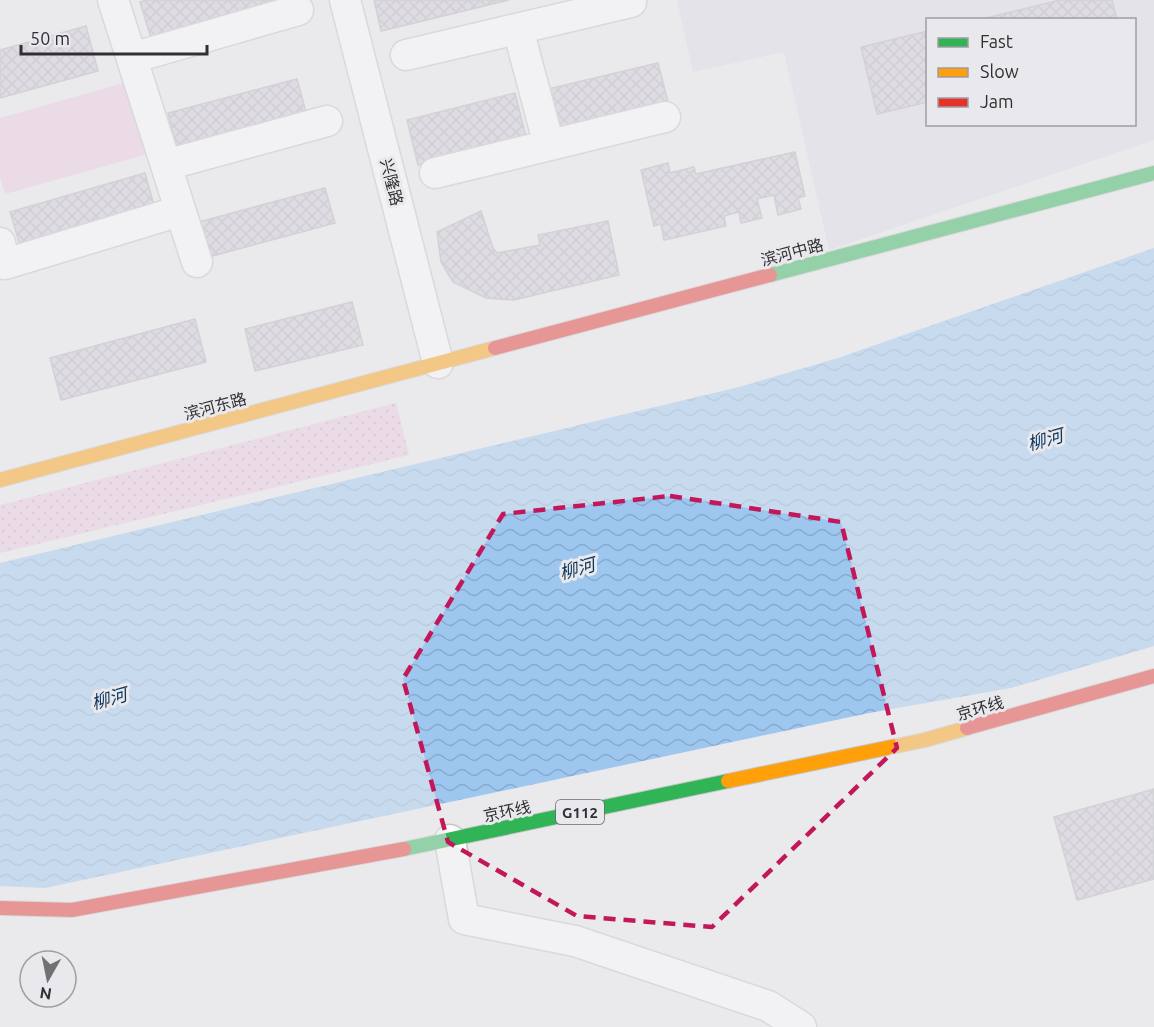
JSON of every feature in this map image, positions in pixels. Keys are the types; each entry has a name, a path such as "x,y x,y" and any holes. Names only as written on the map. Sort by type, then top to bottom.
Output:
{"main road":[{"name":"滨河中路","path":"438,363 1154,173"},
{"name":"滨河东路","path":"0,480 438,363"},
{"name":"京环线","path":"0,908 72,910 450,840 926,740 1154,676"}],"street":[{"path":"113,0 196,262"},
{"name":"兴隆路","path":"345,0 438,363"},
{"path":"406,55 631,2 631,0"},
{"path":"132,58 298,10"},
{"path":"518,29 549,145"},
{"path":"435,173 665,117"},
{"path":"165,165 327,122"},
{"path":"2,257 180,211"},
{"path":"450,840 464,919 575,940 768,1006 801,1027"}],"highlighted area":[{"path":"670,496 841,522 897,748 712,927 577,916 448,842 403,679 503,514"}],"shaded area":[{"path":"677,0 1154,0 1154,140 829,250 784,52 693,72"},
{"path":"127,82 148,154 5,194 0,177 0,118"},
{"path":"396,403 409,455 0,553 0,505"}],"water":[{"name":"柳河","path":"1154,248 1154,646 1011,688 869,713 45,888 0,886 0,563 739,387 838,358"}],"building":[{"path":"147,0 279,0 151,38 140,2"},
{"path":"374,0 509,0 381,31"},
{"path":"1060,0 1112,0 1116,18 986,18"},
{"path":"86,26 98,71 0,98 0,50"},
{"path":"926,31 926,102 877,114 861,47"},
{"path":"658,63 668,102 558,128 548,89"},
{"path":"297,79 306,112 176,146 168,113"},
{"path":"515,93 526,137 418,165 407,120"},
{"path":"795,152 805,196 798,198 801,209 778,215 774,195 757,199 762,218 741,223 739,212 724,216 726,226 664,240 661,224 654,226 641,170 668,163 670,173 694,167 696,174"},
{"path":"145,173 154,205 20,245 10,212"},
{"path":"325,188 335,223 205,258 195,223"},
{"path":"481,211 493,248 497,253 540,245 538,235 608,221 619,275 514,300 486,298 453,282 441,262 437,232"},
{"path":"352,302 363,345 255,371 245,329"},
{"path":"195,319 206,362 61,400 50,358"},
{"path":"1154,789 1154,879 1077,900 1054,817"}],"traffic: fast":[{"path":"770,275 1154,173"},
{"path":"404,849 728,781"}],"traffic: slow":[{"path":"0,480 495,348"},
{"path":"728,781 925,740 967,728"}],"traffic: jam":[{"path":"495,348 770,275"},
{"path":"967,728 1154,676"},
{"path":"0,908 72,910 404,849"}]}
